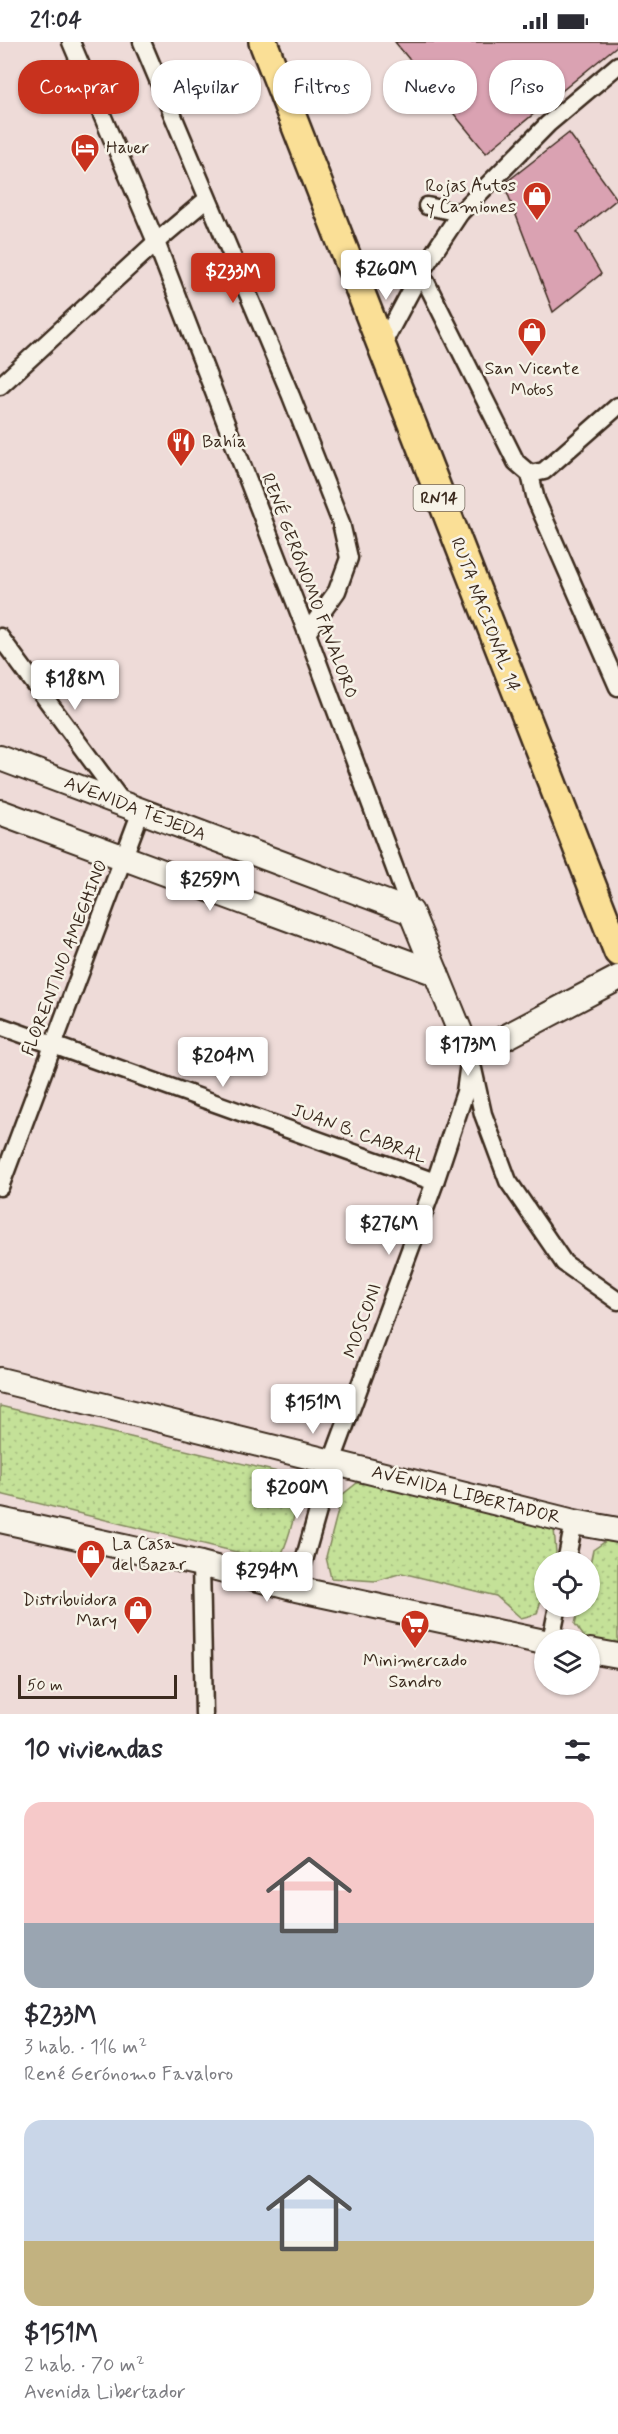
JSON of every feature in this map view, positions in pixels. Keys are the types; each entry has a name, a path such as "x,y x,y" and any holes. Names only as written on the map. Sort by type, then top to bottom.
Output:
{"highway":[{"name":"RUTA NACIONAL 14","path":"263,42 618,952"}],"main road":[{"name":"AVENIDA TEJEDA","path":"0,758 411,912"},
{"path":"0,812 436,973"},
{"path":"411,912 470,1056 618,978"},
{"name":"AVENIDA LIBERTADOR","path":"0,1380 574,1522 618,1530"},
{"path":"0,1520 201,1564 296,1589 534,1640"},
{"path":"600,1653 618,1656"}],"street":[{"name":"RENÉ GERÓNOMO FAVALORO","path":"71,42 156,242 307,633 411,912"},
{"path":"142,42 291,396 341,522 349,558 337,591 307,633"},
{"path":"381,347 421,272 460,213 548,124 618,64"},
{"path":"0,386 156,242 207,199"},
{"path":"427,206 460,213"},
{"path":"421,272 516,462 530,474 536,500 618,687"},
{"path":"530,474 544,471 618,406"},
{"path":"0,637 132,808"},
{"name":"FLORENTINO AMEGHINO","path":"0,1187 124,858 132,808"},
{"name":"JUAN B. CABRAL","path":"0,1026 435,1182"},
{"path":"470,1056 483,1114 508,1181 564,1263 618,1301"},
{"name":"MOSCONI","path":"296,1589 332,1461 435,1182 465,1092 470,1056"},
{"path":"568,1551 574,1522"},
{"path":"201,1564 204,1714"}],"green space":[{"path":"0,1406 282,1473 298,1479 293,1520 280,1558 269,1560 0,1494"},
{"path":"357,1483 374,1483 554,1528 556,1551 534,1551 534,1615 521,1618 496,1596 402,1573 376,1581 331,1578 326,1557 342,1495"},
{"path":"606,1541 618,1543 618,1645 600,1641 600,1629 579,1629 575,1624 577,1617 600,1617 600,1551 593,1550"}],"building":[{"path":"395,42 618,42 618,45 565,88 565,60 489,60 489,114 534,114 486,153 454,114 477,114 477,60 410,60"},
{"path":"569,133 617,199 577,232 601,274 553,312 504,184"}],"place":[{"name":"Hauer","path":"85,174"},
{"name":"Rojas Autos y Camiones","path":"537,222"},
{"name":"San Vicente Motos","path":"532,358"},
{"name":"Bahía","path":"181,468"},
{"name":"La Casa del Bazar","path":"91,1580"},
{"name":"Distribuidora Mary","path":"138,1636"},
{"name":"Minimercado Sandro","path":"415,1650"}]}
